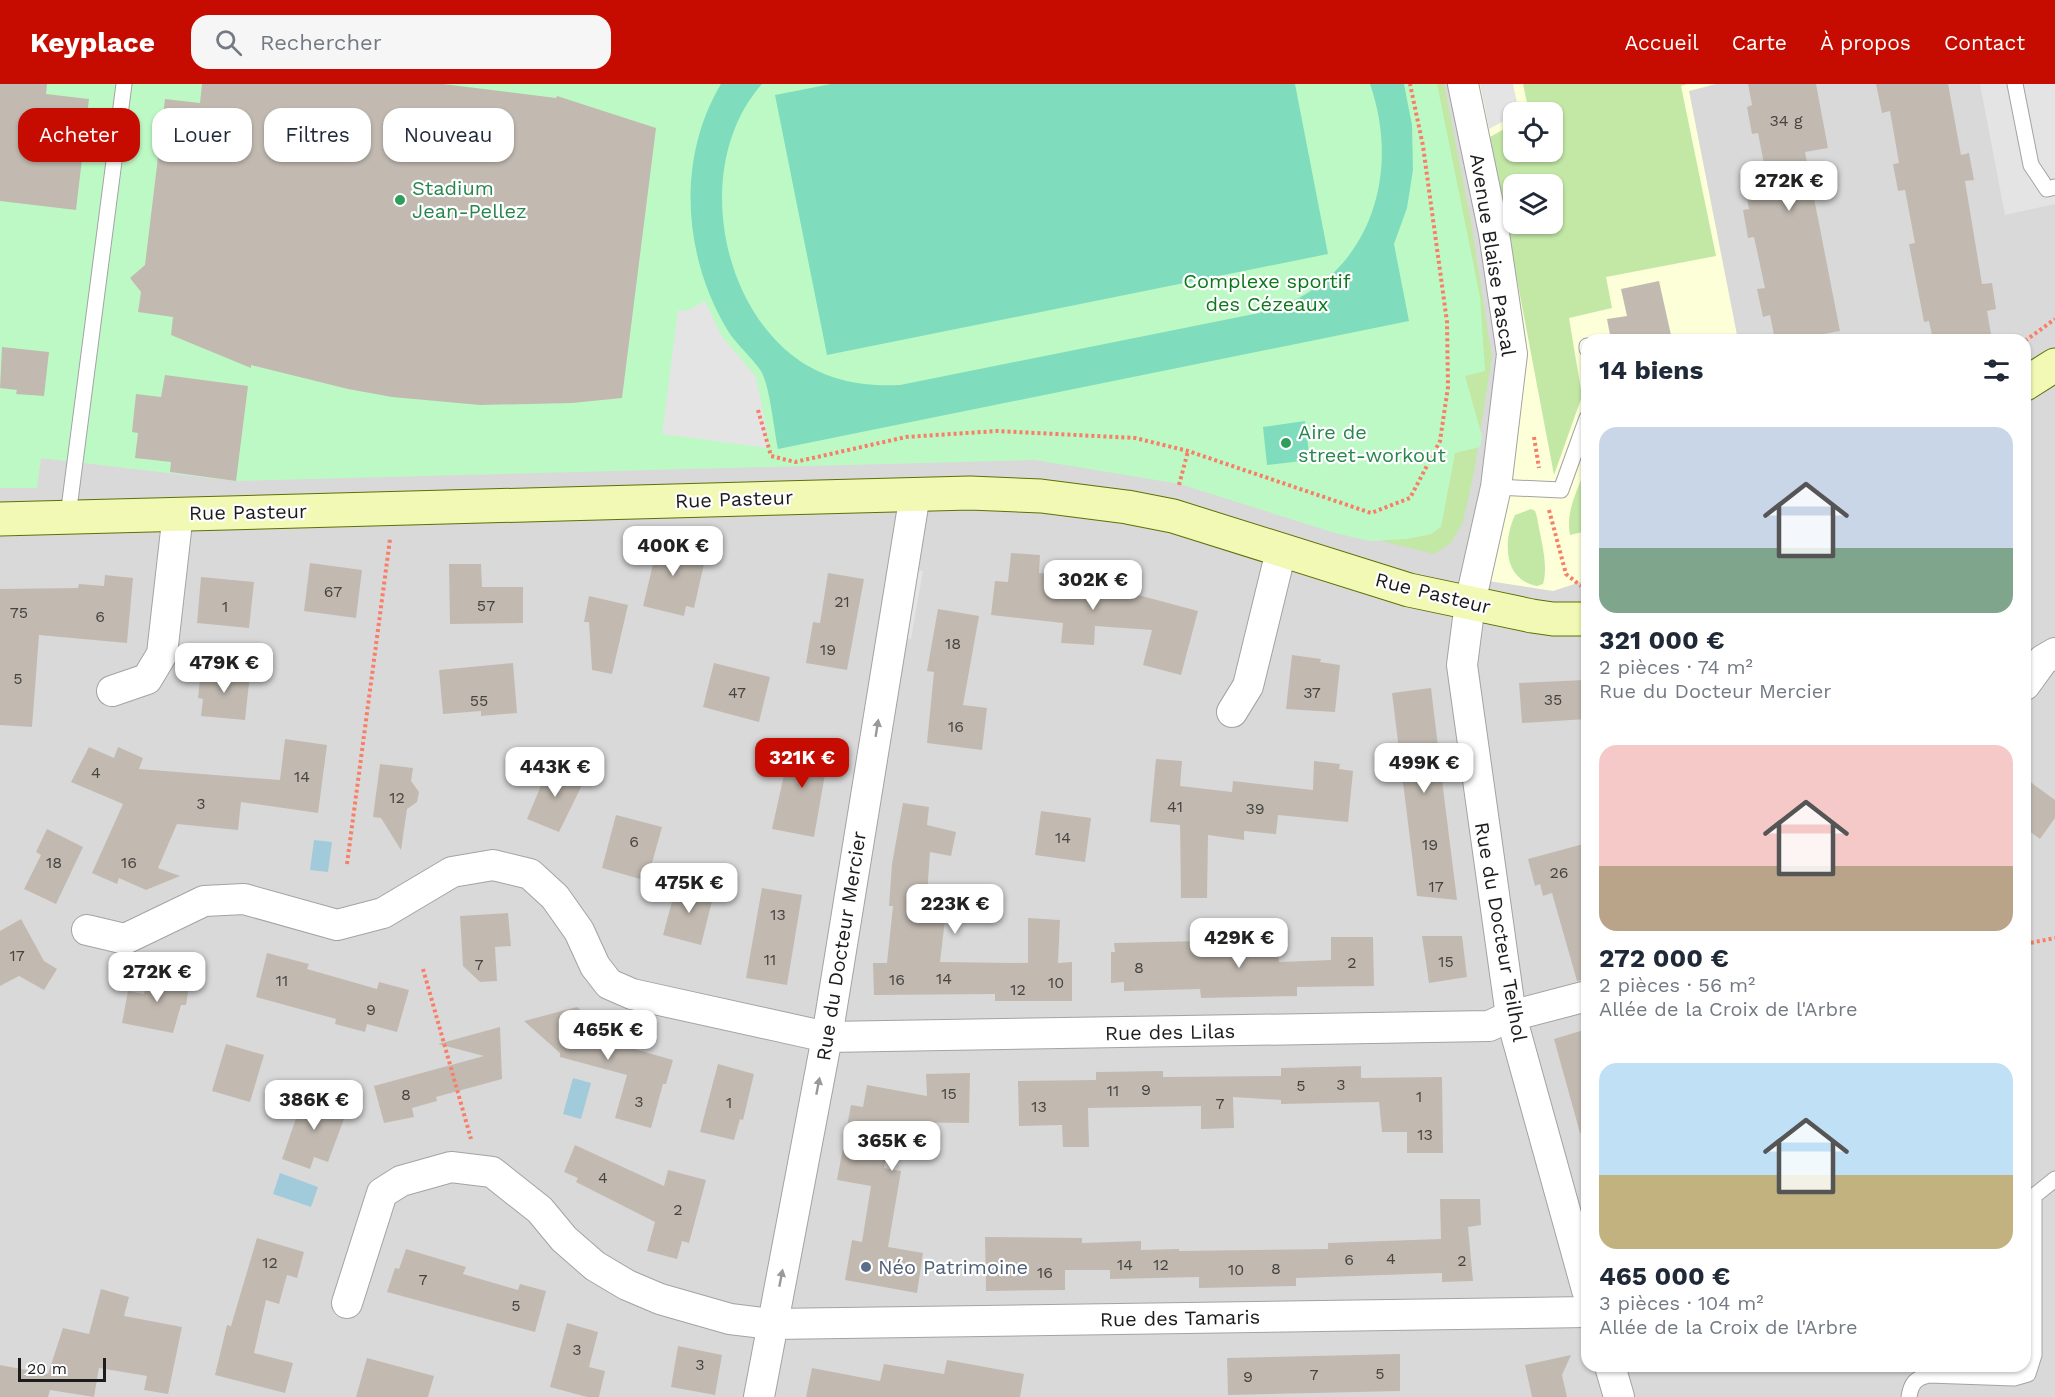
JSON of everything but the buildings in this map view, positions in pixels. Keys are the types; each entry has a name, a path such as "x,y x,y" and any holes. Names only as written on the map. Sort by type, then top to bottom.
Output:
{"main road":[{"path":"2031,380 2055,365"},
{"name":"Rue Pasteur","path":"0,519 915,494 970,493 1041,496 1126,507 1173,516 1409,590 1553,619 1581,618"}],"street":[{"name":"Avenue Blaise Pascal","path":"1464,84 1494,233 1512,354 1496,487 1470,603"},
{"name":"Rue du Docteur Mercier","path":"759,1397 827,1037 915,494"},
{"path":"112,691 147,680 162,654 178,513"},
{"path":"1232,712 1248,686 1281,551"},
{"name":"Rue du Docteur Teilhol","path":"1470,603 1462,665 1511,1016 1581,1268"},
{"path":"2031,677 2043,660 2055,653"},
{"name":"Rue des Lilas","path":"87,930 125,939 204,901 244,899 337,925 383,913 452,872 493,865 530,874 555,897 579,931 595,966 609,984 632,994 827,1037 1489,1026 1511,1016 1581,998"},
{"name":"Rue des Tamaris","path":"347,1303 373,1215 382,1193 401,1180 451,1167 492,1172 540,1210 564,1239 595,1266 627,1285 660,1299 730,1319 772,1324 1581,1312"},
{"path":"1612,1372 1619,1397"}],"lane":[{"path":"68,516 124,84"},
{"path":"2015,84 2031,165 2047,189 2055,187"},
{"path":"1496,487 1561,490 1581,435"},
{"path":"2031,1364 2034,1355 2034,1196 2055,1179"},
{"path":"1909,1397 1911,1386 1918,1378 1929,1376 2014,1378 2029,1372"}],"path":[{"path":"758,411 771,456 795,462 906,437 997,430 1135,438 1188,451 1371,513 1410,498 1440,441 1448,387 1447,322 1423,146 1410,84"},
{"path":"2031,337 2055,319"},
{"path":"1543,489 1566,574 1575,584 1581,586"},
{"path":"347,864 390,545 389,508"},
{"path":"2031,943 2055,938"},
{"path":"423,969 472,1143"}],"shaded area":[{"path":"0,84 2055,84 2055,1397 0,1397"},
{"path":"1463,84 1716,84 1689,91 1737,334 1581,334 1581,582 1553,591 1475,579 1512,354"},
{"path":"1480,84 1513,84 1517,102 1503,102 1503,121 1489,129"},
{"path":"1980,84 2055,84 2055,204 2005,215"},
{"path":"705,301 721,335 756,377 766,425 767,448 662,434 678,310 686,311"},
{"path":"911,569 923,571 911,639 900,637"}],"green space":[{"name":"Complexe sportif des Cézeaux","path":"0,84 1437,84 1480,297 1485,371 1465,376 1482,436 1480,447 1455,453 1441,527 1431,534 1407,539 1370,541 1335,533 1180,484 1035,460 236,481 41,458 37,488 0,488"},
{"path":"721,84 762,84 741,115 728,151 722,190 724,230 734,268 749,304 772,336 800,361 836,378 861,384 900,385 1259,313 1295,300 1325,280 1349,255 1367,226 1378,193 1382,157 1379,121 1370,84 1404,84 1412,125 1413,170 1407,208 1394,244 1409,321 778,449 765,380 756,364 728,331 713,302 694,240 691,208 692,176 697,144 707,113"},
{"path":"831,84 1295,84 1328,254 827,355 775,95"},
{"path":"1415,84 1444,84 1471,222 1492,357 1474,472 1463,522 1451,543 1434,554 1382,541 1387,525"},
{"path":"1523,84 1687,84 1681,86 1716,256 1606,277 1612,308 1569,318 1581,399 1554,475 1508,234 1563,234 1563,174 1503,174 1503,206 1490,137 1503,130 1503,162 1563,162 1563,102 1527,102"},
{"name":"Aire de street-workout","path":"1305,421 1310,460 1267,465 1263,427"},
{"path":"1581,480 1581,532 1570,535 1569,517"},
{"path":"1531,509 1535,511 1537,517 1545,559 1543,584 1537,586 1526,582 1512,568 1508,547 1515,515"}],"water":[{"path":"314,840 332,842 328,872 310,870"},
{"path":"573,1078 591,1083 581,1119 563,1114"},
{"path":"280,1173 318,1187 311,1207 273,1194"}],"place":[{"name":"Stadium Jean-Pellez","path":"400,200"},
{"name":"Aire de street-workout","path":"1286,443"},
{"name":"Néo Patrimoine","path":"866,1267"}]}
